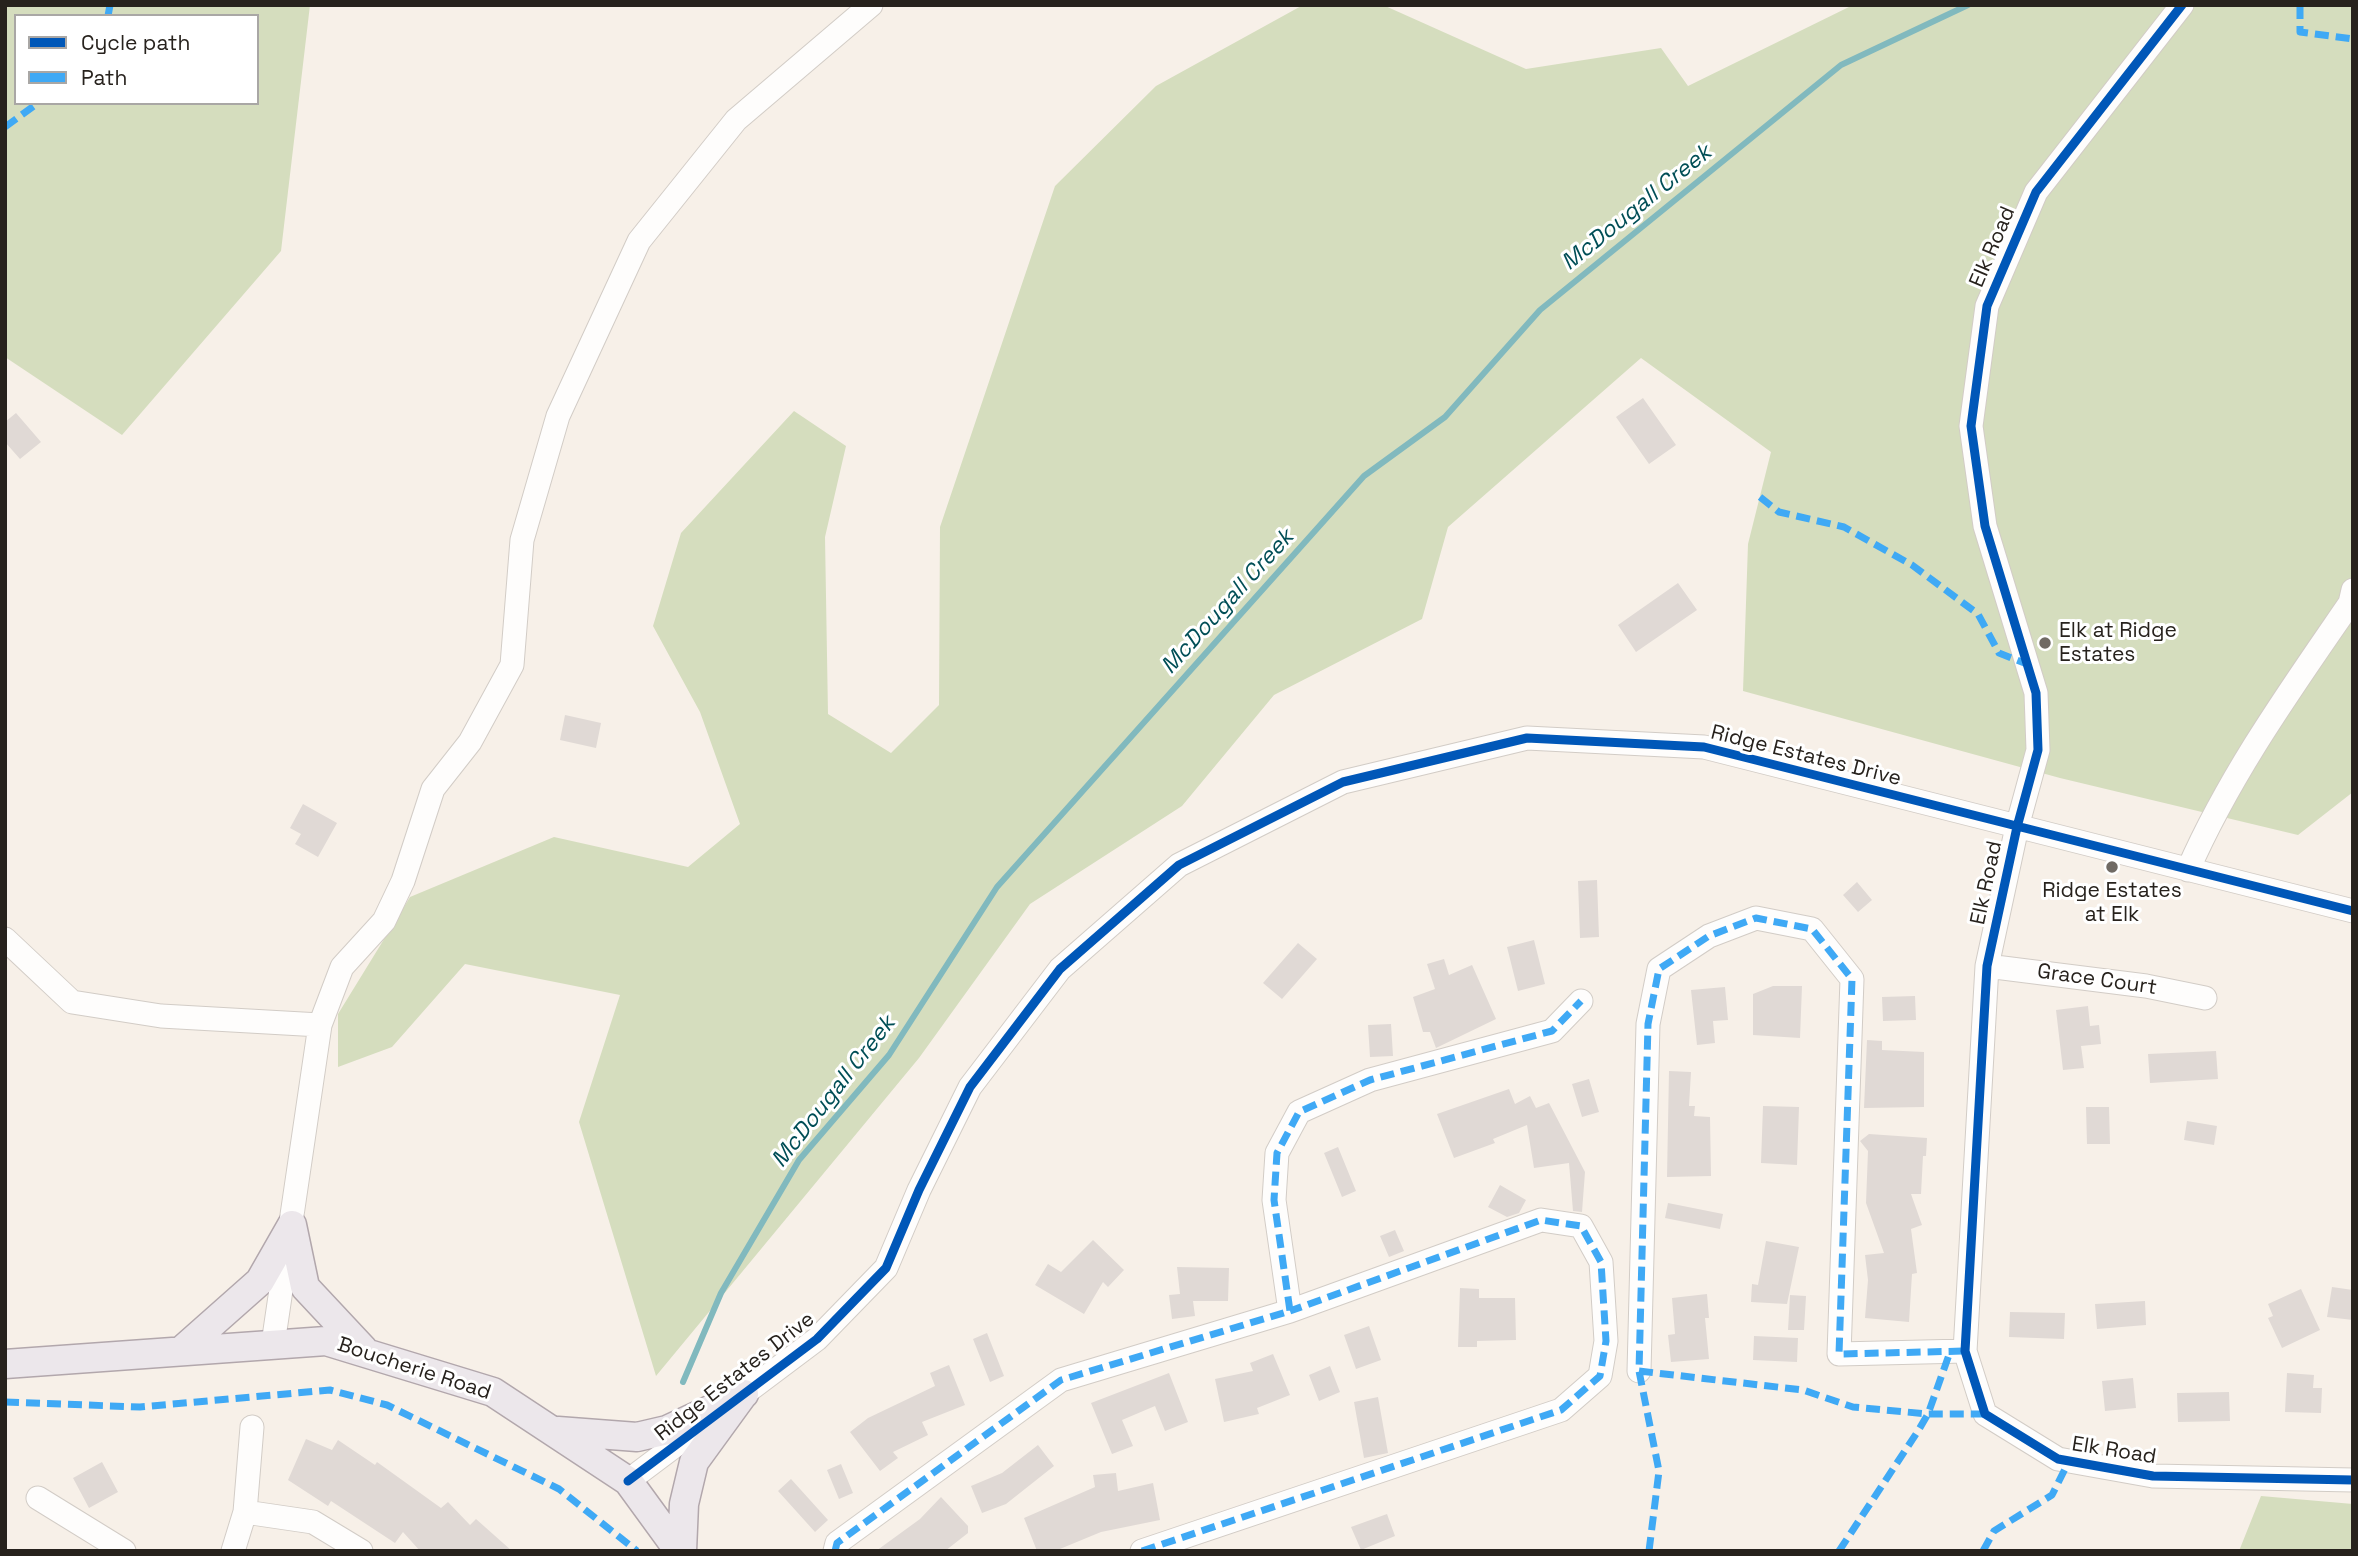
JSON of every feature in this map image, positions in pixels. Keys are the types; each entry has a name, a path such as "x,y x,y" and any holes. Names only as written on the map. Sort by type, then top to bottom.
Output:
{"main road":[{"path":"181,1351 260,1281 292,1226"},
{"path":"292,1226 305,1287 368,1353"},
{"name":"Boucherie Road","path":"5,1364 326,1341 494,1392 628,1481 680,1551"},
{"path":"551,1430 637,1437 667,1430 744,1394"},
{"path":"680,1551 684,1504 694,1461 744,1394"}],"street":[{"path":"273,1344 320,1025 342,967 384,921 404,881 433,789 470,742 512,665 522,540 554,429 639,241 736,121 871,5"},
{"name":"Elk Road","path":"2182,5 2036,192 1987,306 1971,426 1985,526 2036,693 2038,750 2017,827 1987,966 1965,1351 1985,1413 2058,1459 2153,1476 2353,1480"},
{"path":"2188,870 2210,819 2277,709 2350,603 2353,590"},
{"name":"Ridge Estates Drive","path":"628,1481 817,1339 886,1268 919,1190 970,1087 1060,969 1180,865 1343,782 1527,738 1704,747 2353,911"},
{"path":"1639,1371 1648,1024 1660,969 1709,936 1756,918 1812,929 1852,979 1839,1354 1965,1351"},
{"path":"5,939 72,1002 161,1016 320,1025"},
{"name":"Grace Court","path":"1987,966 2146,986 2205,998"},
{"path":"1290,1311 1274,1200 1277,1153 1299,1112 1370,1080 1552,1031 1581,1001"},
{"path":"835,1551 837,1543 1061,1380 1290,1311 1541,1220 1581,1226 1601,1262 1606,1341 1600,1376 1561,1410 1142,1551"},
{"path":"233,1551 245,1512 252,1427"},
{"path":"38,1498 124,1551"},
{"path":"245,1512 313,1522 361,1551"}],"green space":[{"path":"5,5 310,5 281,251 122,435 5,357"},
{"path":"1303,5 1383,5 1526,69 1661,48 1688,86 1853,5 2353,5 2353,792 2298,835 2060,778 1743,691 1748,544 1771,452 1641,358 1448,527 1422,619 1274,695 1182,806 1030,904 919,1058 656,1376 579,1122 620,995 465,964 392,1047 338,1067 338,1014 410,897 554,837 688,867 740,824 700,712 653,626 681,533 794,411 846,446 825,537 828,714 891,753 939,705 940,527 1055,186 1156,86"},
{"path":"2261,1496 2353,1504 2353,1551 2239,1551"}],"building":[{"path":"1643,398 1676,445 1649,464 1616,417"},
{"path":"16,413 41,442 20,459 5,442 5,422"},
{"path":"1678,583 1697,610 1636,652 1618,625"},
{"path":"565,715 601,723 596,748 560,740"},
{"path":"303,804 337,823 318,857 295,844 301,834 290,828"},
{"path":"1597,880 1599,937 1580,938 1578,881"},
{"path":"1857,882 1872,900 1858,912 1843,895"},
{"path":"1534,940 1545,984 1518,991 1507,947"},
{"path":"1298,943 1317,959 1282,999 1263,983"},
{"path":"1444,959 1449,975 1472,965 1496,1019 1436,1048 1430,1032 1423,1032 1413,997 1435,989 1427,964"},
{"path":"1773,986 1802,986 1800,1038 1753,1035 1753,994"},
{"path":"1725,987 1728,1020 1713,1021 1715,1043 1697,1045 1691,990"},
{"path":"1915,996 1916,1020 1883,1021 1882,997"},
{"path":"2088,1006 2090,1026 2099,1025 2101,1044 2081,1046 2084,1068 2063,1070 2056,1010"},
{"path":"1391,1024 1393,1056 1370,1057 1368,1025"},
{"path":"1867,1040 1882,1041 1882,1050 1924,1052 1924,1107 1864,1108"},
{"path":"2216,1051 2218,1079 2150,1083 2148,1054"},
{"path":"1669,1071 1691,1072 1689,1106 1695,1106 1694,1116 1710,1117 1711,1176 1667,1177"},
{"path":"1589,1079 1599,1112 1582,1117 1572,1084"},
{"path":"1509,1089 1515,1104 1530,1096 1536,1108 1549,1103 1585,1172 1582,1212 1573,1211 1569,1163 1534,1168 1527,1125 1493,1139 1495,1143 1454,1158 1437,1114"},
{"path":"1763,1106 1799,1107 1797,1165 1761,1163"},
{"path":"2086,1107 2109,1107 2110,1144 2087,1144"},
{"path":"2187,1121 2217,1126 2214,1145 2184,1140"},
{"path":"1869,1134 1927,1138 1921,1194 1911,1194 1922,1225 1911,1229 1917,1273 1912,1274 1909,1322 1865,1318 1868,1280 1865,1255 1884,1253 1866,1203 1868,1151 1860,1141"},
{"path":"1338,1147 1356,1191 1342,1197 1324,1153"},
{"path":"1500,1185 1526,1200 1519,1213 1507,1217 1488,1207"},
{"path":"1668,1203 1723,1214 1720,1229 1665,1218"},
{"path":"1395,1230 1404,1251 1389,1257 1380,1236"},
{"path":"1093,1240 1124,1270 1108,1287 1103,1282 1084,1314 1035,1285 1048,1264 1061,1272"},
{"path":"1766,1241 1799,1247 1787,1304 1751,1302 1752,1284 1758,1285"},
{"path":"1177,1267 1229,1268 1228,1301 1193,1301 1195,1316 1172,1319 1169,1295 1180,1294"},
{"path":"2332,1287 2353,1290 2353,1320 2327,1317"},
{"path":"1460,1288 1479,1289 1479,1298 1515,1298 1516,1340 1477,1341 1477,1347 1458,1347"},
{"path":"2301,1289 2320,1330 2282,1348 2268,1318 2273,1316 2268,1304"},
{"path":"1707,1294 1709,1318 1705,1318 1709,1359 1671,1362 1668,1335 1675,1334 1672,1298"},
{"path":"1790,1295 1806,1296 1804,1330 1788,1330"},
{"path":"2145,1301 2146,1325 2097,1329 2095,1304"},
{"path":"2010,1312 2065,1313 2064,1339 2009,1337"},
{"path":"1369,1326 1381,1360 1356,1369 1344,1335"},
{"path":"987,1333 1004,1376 990,1382 973,1339"},
{"path":"1754,1336 1798,1338 1797,1362 1753,1360"},
{"path":"1273,1354 1290,1395 1257,1408 1259,1414 1224,1422 1215,1379 1253,1371 1250,1363"},
{"path":"949,1365 965,1405 922,1422 928,1435 893,1452 898,1458 880,1471 850,1432 868,1418 935,1386 930,1373"},
{"path":"1330,1366 1340,1392 1319,1401 1309,1375"},
{"path":"1169,1373 1188,1422 1165,1431 1155,1406 1122,1420 1133,1446 1112,1454 1091,1403"},
{"path":"2287,1373 2314,1375 2313,1388 2322,1388 2321,1413 2285,1412"},
{"path":"2133,1378 2136,1408 2105,1411 2102,1381"},
{"path":"2229,1392 2230,1421 2178,1422 2177,1393"},
{"path":"1378,1397 1388,1453 1364,1458 1354,1402"},
{"path":"306,1439 332,1450 338,1440 375,1465 377,1462 441,1508 448,1502 470,1525 476,1519 512,1551 420,1551 403,1532 395,1543 331,1501 328,1506 288,1480"},
{"path":"1038,1445 1054,1466 1006,1504 982,1513 971,1486 1002,1473"},
{"path":"102,1462 118,1492 89,1508 73,1478"},
{"path":"841,1464 853,1493 839,1499 827,1470"},
{"path":"1116,1473 1118,1491 1153,1483 1160,1520 1101,1532 1055,1551 1037,1551 1024,1518 1095,1487 1093,1475"},
{"path":"791,1479 828,1520 815,1532 778,1491"},
{"path":"941,1497 968,1526 968,1533 945,1551 876,1551 920,1519"},
{"path":"1387,1514 1395,1536 1361,1550 1351,1527"}],"waterway":[{"name":"McDougall Creek","path":"683,1382 721,1293 799,1160 889,1055 997,887 1364,476 1445,417 1540,310 1841,65 1968,5"}],"marked path":[{"path":"108,14 110,5"},
{"path":"2300,5 2300,32 2353,39"},
{"path":"5,127 35,105"},
{"path":"1760,497 1779,512 1844,527 1912,565 1978,614 1999,653 2027,664"},
{"path":"1649,1551 1659,1471 1639,1371 1648,1024 1659,969 1709,936 1756,918 1812,929 1852,979 1839,1354 1965,1351"},
{"path":"835,1551 837,1543 1061,1380 1290,1311 1274,1200 1277,1153 1299,1112 1370,1080 1552,1031 1581,1001"},
{"path":"1142,1551 1561,1410 1600,1376 1606,1341 1601,1262 1581,1226 1541,1220 1290,1311"},
{"path":"1839,1551 1928,1414 1950,1352"},
{"path":"1639,1371 1803,1390 1853,1407 1928,1414 1985,1414"},
{"path":"5,1402 140,1407 330,1390 387,1405 559,1489 637,1551"},
{"path":"1983,1551 1994,1531 2052,1495 2069,1461"}],"cycle path":[{"path":"2182,5 2036,192 1987,306 1971,426 1985,526 2036,693 2038,750 2017,827 1987,966 1965,1351 1985,1414 2058,1459 2153,1476 2353,1480"},
{"path":"628,1481 817,1339 886,1268 919,1190 970,1087 1060,969 1179,865 1343,782 1527,738 1704,747 2353,911"}],"place":[{"name":"Elk at Ridge Estates","path":"2045,643"},
{"name":"Ridge Estates at Elk","path":"2112,867"}]}
